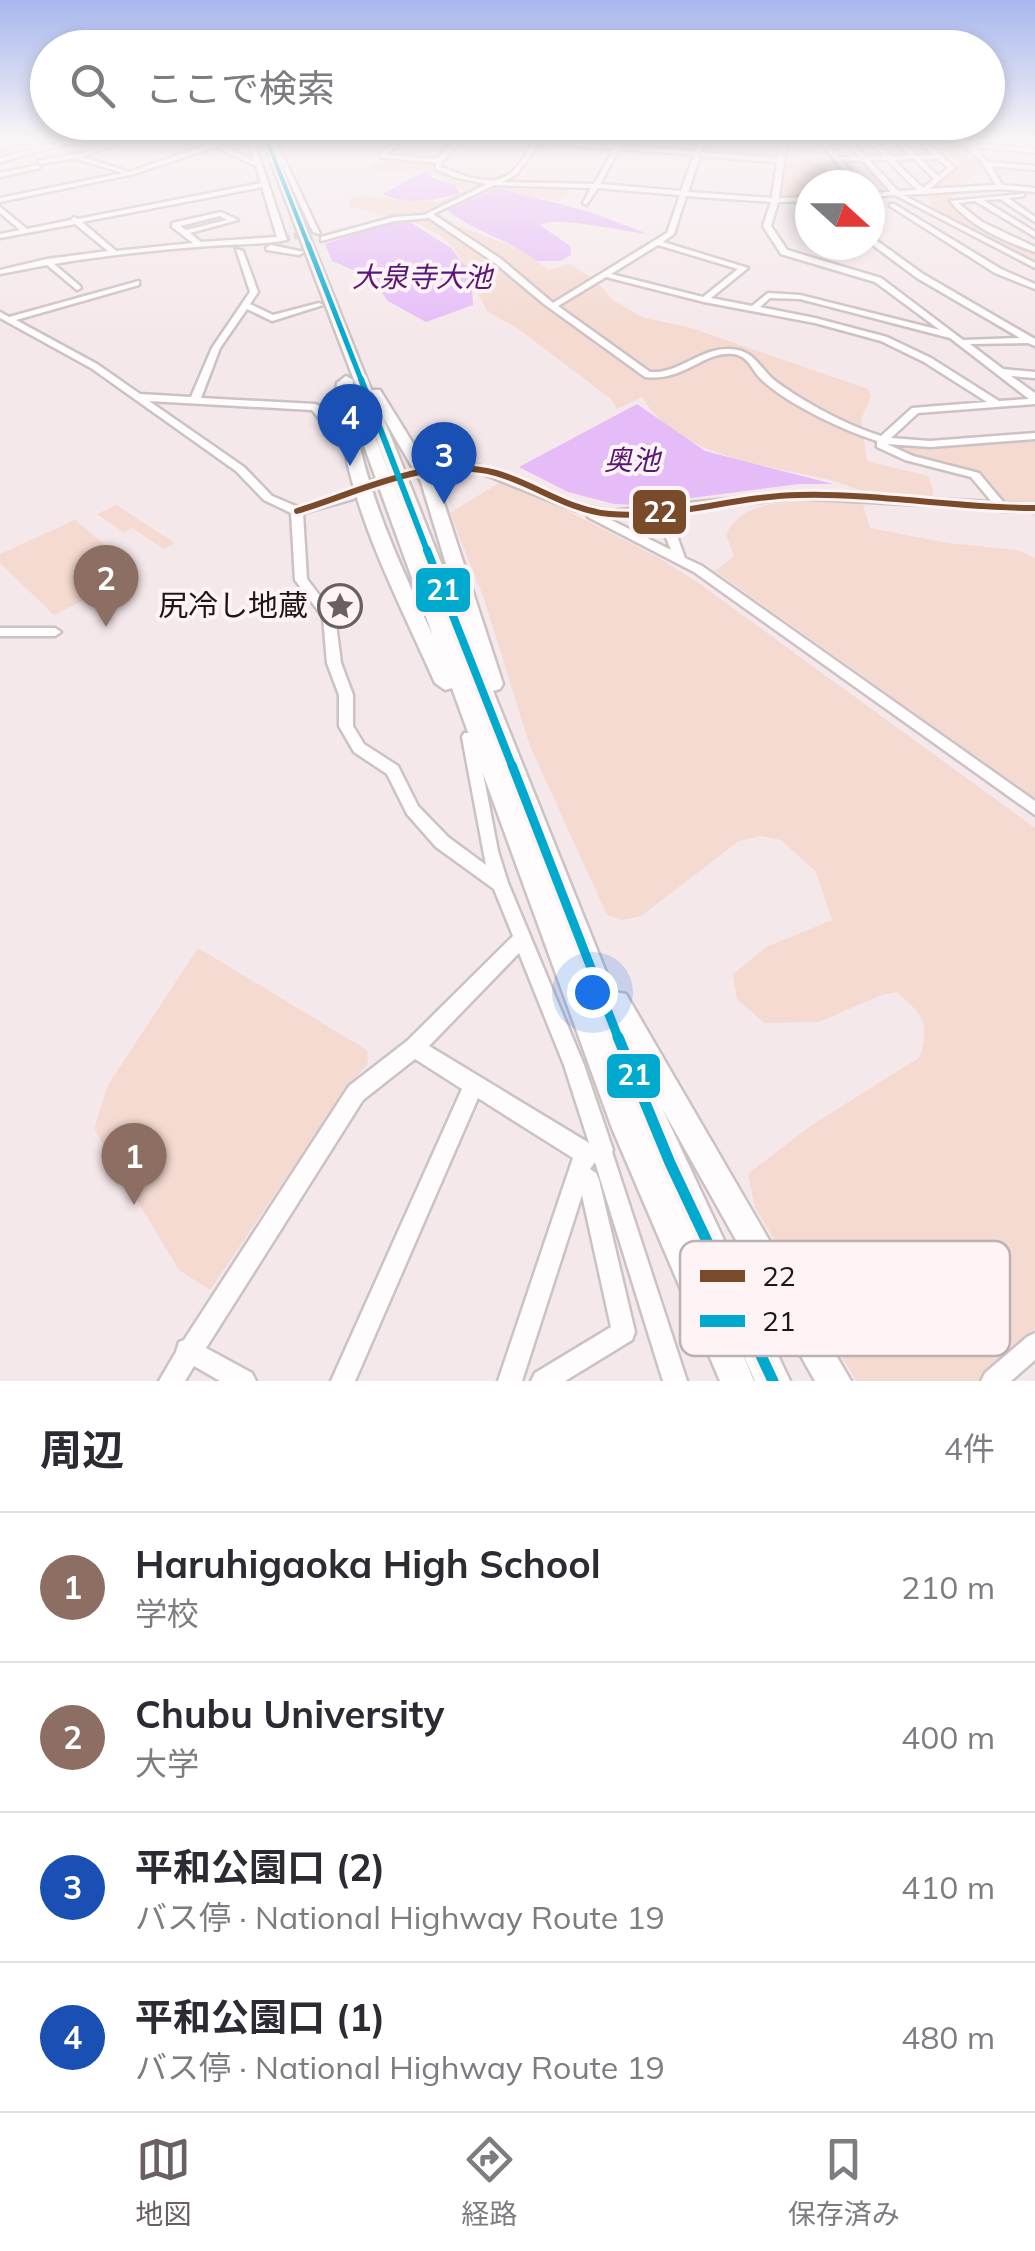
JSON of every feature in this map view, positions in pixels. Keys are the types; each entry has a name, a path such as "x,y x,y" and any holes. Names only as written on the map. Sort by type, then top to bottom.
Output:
{"highway":[{"path":"282,202 353,379 627,1128 680,1250"},
{"path":"299,240 319,306 353,379 368,384 424,472 508,733 486,746"},
{"path":"353,379 342,386 346,428 366,486 596,979 670,1163 707,1241"},
{"path":"596,979 615,999 754,1241"},
{"path":"726,1356 737,1381"},
{"path":"762,1356 774,1381"},
{"path":"820,1356 834,1381"}],"street":[{"path":"0,236 164,202"},
{"path":"0,272 113,252 199,244 238,248 299,240 428,214 455,202"},
{"path":"555,305 670,234 681,202"},
{"path":"774,202 767,226 788,256 868,275 962,340 1034,397 1028,404 914,410 881,445 886,451 975,475 1002,508"},
{"path":"916,202 1035,266"},
{"path":"954,202 1024,245 1035,246"},
{"path":"981,202 1035,235"},
{"path":"1009,202 1035,220"},
{"path":"1,203 24,230"},
{"path":"150,204 188,225 199,244"},
{"path":"885,205 920,204"},
{"path":"892,205 998,272 1035,287"},
{"path":"220,214 234,220 188,225 220,214"},
{"path":"428,214 648,375 663,378 676,374 716,352 743,353 753,358 768,380 844,424 884,440 930,444 1035,436"},
{"path":"74,219 113,252"},
{"path":"658,243 744,268 704,300"},
{"path":"195,400 216,348 254,292 238,248"},
{"path":"966,252 996,248"},
{"path":"885,251 920,276 1034,341"},
{"path":"47,261 76,288"},
{"path":"607,275 888,340 998,405"},
{"path":"4,318 136,284"},
{"path":"753,309 768,296 800,296 962,340 1034,341"},
{"path":"245,305 272,318 319,306"},
{"path":"4,318 94,366 240,470 268,498 297,512 349,497 366,486"},
{"path":"1002,372 1035,375"},
{"path":"135,398 315,407 328,424 346,428"},
{"path":"405,477 456,467 496,473 578,508 681,560 1035,809"},
{"path":"578,508 623,514 796,495 1035,508"},
{"path":"678,508 669,530 681,560"},
{"path":"1016,508 1035,519"},
{"path":"297,512 301,580 328,616 334,662 346,696 346,726 359,748 392,770 412,810 442,842 500,884"},
{"path":"0,632 55,632"},
{"path":"486,746 490,851 574,1065 589,1180 624,1332 544,1381"},
{"path":"171,1381 356,1094 414,1048 522,938"},
{"path":"414,1048 589,1159 676,1381"},
{"path":"343,1381 474,1084"},
{"path":"510,1381 589,1159"},
{"path":"993,1381 1035,1345"},
{"path":"188,1350 244,1381"}],"shaded area":[{"path":"349,202 452,202 437,212 457,226 520,249 549,270 570,264 596,281 613,300 642,317 691,328 868,389 871,397 861,420 867,461 928,476 932,498 870,493 725,455 677,433 642,397 617,409 611,399 517,328 487,311 458,253 441,236 421,225 348,206"},
{"path":"930,202 951,202 1035,251 1035,265 957,227"},
{"path":"1035,438 1035,516 1005,502 975,471 888,449 887,444"},
{"path":"506,479 661,559 1035,828 1035,1328 1010,1351 1010,1241 775,1241 755,1207 748,1174 810,1126 920,1057 922,1020 897,992 819,1022 764,1023 737,999 733,974 766,947 832,920 816,872 781,840 760,836 739,841 641,916 622,920 607,915 530,746 484,599 450,513"},
{"path":"786,502 862,502 870,528 948,543 1017,550 1035,558 1035,798 715,571 734,556 726,535 750,511"},
{"path":"116,505 175,543 164,549 132,528 123,532 97,514"},
{"path":"75,520 138,573 54,615 0,563 0,554"},
{"path":"198,948 367,1050 368,1064 349,1085 210,1290 179,1270 94,1129 108,1085"},
{"path":"841,1356 1005,1356 978,1381 856,1381"}],"water":[{"path":"464,202 553,202 648,234 548,222 540,225 570,246 571,255 560,261 536,261 447,210"},
{"name":"大泉寺大池","path":"410,222 451,248 471,273 473,305 426,322 388,301 370,277 332,261 325,244 390,223"},
{"name":"奥池","path":"637,404 705,451 833,484 799,484 639,505 614,504 568,492 519,467"}],"tunnel":[{"path":"284,238 312,233"}],"transit line":[{"name":"21","path":"291,202 626,1057 707,1241"},
{"name":"22","path":"297,511 394,479 445,469 495,473 579,507 609,514 656,513 799,495 1035,508"},
{"name":"21","path":"761,1356 773,1381"}],"place":[{"name":"平和公園口 (1)","path":"350,466"},
{"name":"平和公園口 (2)","path":"444,504"},
{"name":"尻冷し地蔵","path":"340,606"},
{"name":"Chubu University","path":"106,627"},
{"name":"Haruhigaoka High School","path":"134,1205"}]}
